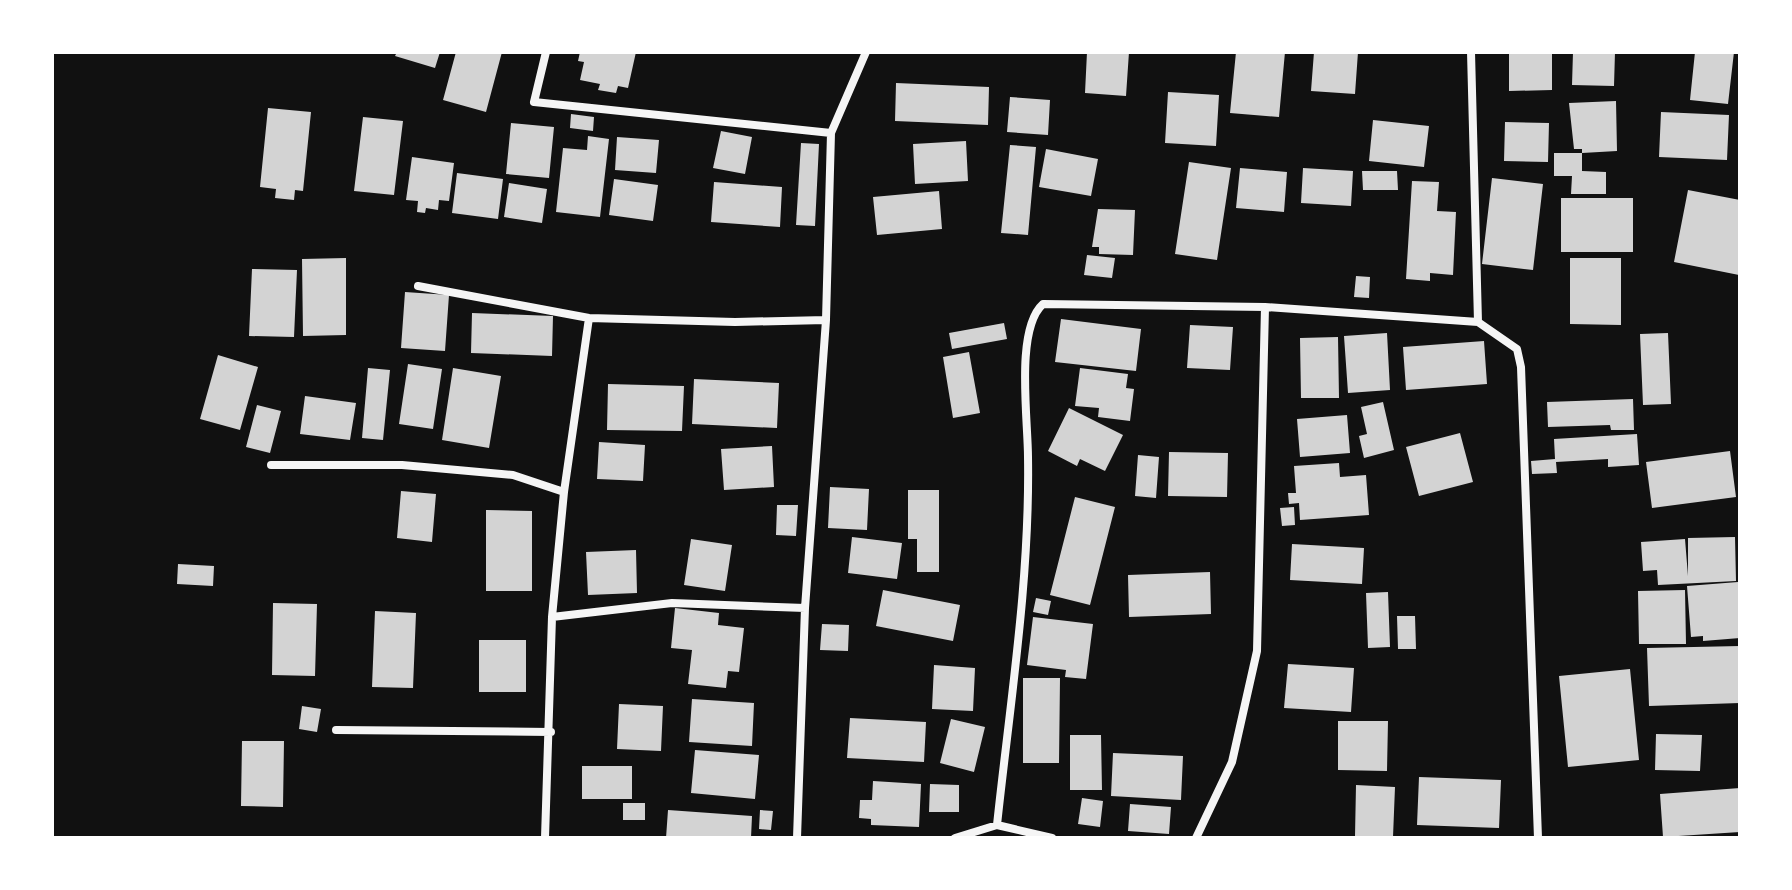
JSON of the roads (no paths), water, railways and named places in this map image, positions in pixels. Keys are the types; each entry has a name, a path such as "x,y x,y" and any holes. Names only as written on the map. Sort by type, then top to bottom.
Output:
{"street":[{"path":"546,52 534,102 831,133"},
{"path":"797,838 805,608 826,320 831,133 866,52"},
{"path":"1471,52 1478,322"},
{"path":"418,286 589,318 735,322 826,320"},
{"path":"997,825 1029,519 1026,344 1032,314 1043,304 1265,307 1478,322 1517,349 1521,367 1538,838"},
{"path":"1196,838 1232,762 1257,651 1265,307"},
{"path":"545,838 551,732 552,617 564,492 589,318"},
{"path":"271,465 402,465 513,475 564,492"},
{"path":"552,617 672,603 805,608"},
{"path":"336,730 551,732"},
{"path":"955,838 997,825 1051,838"}]}
